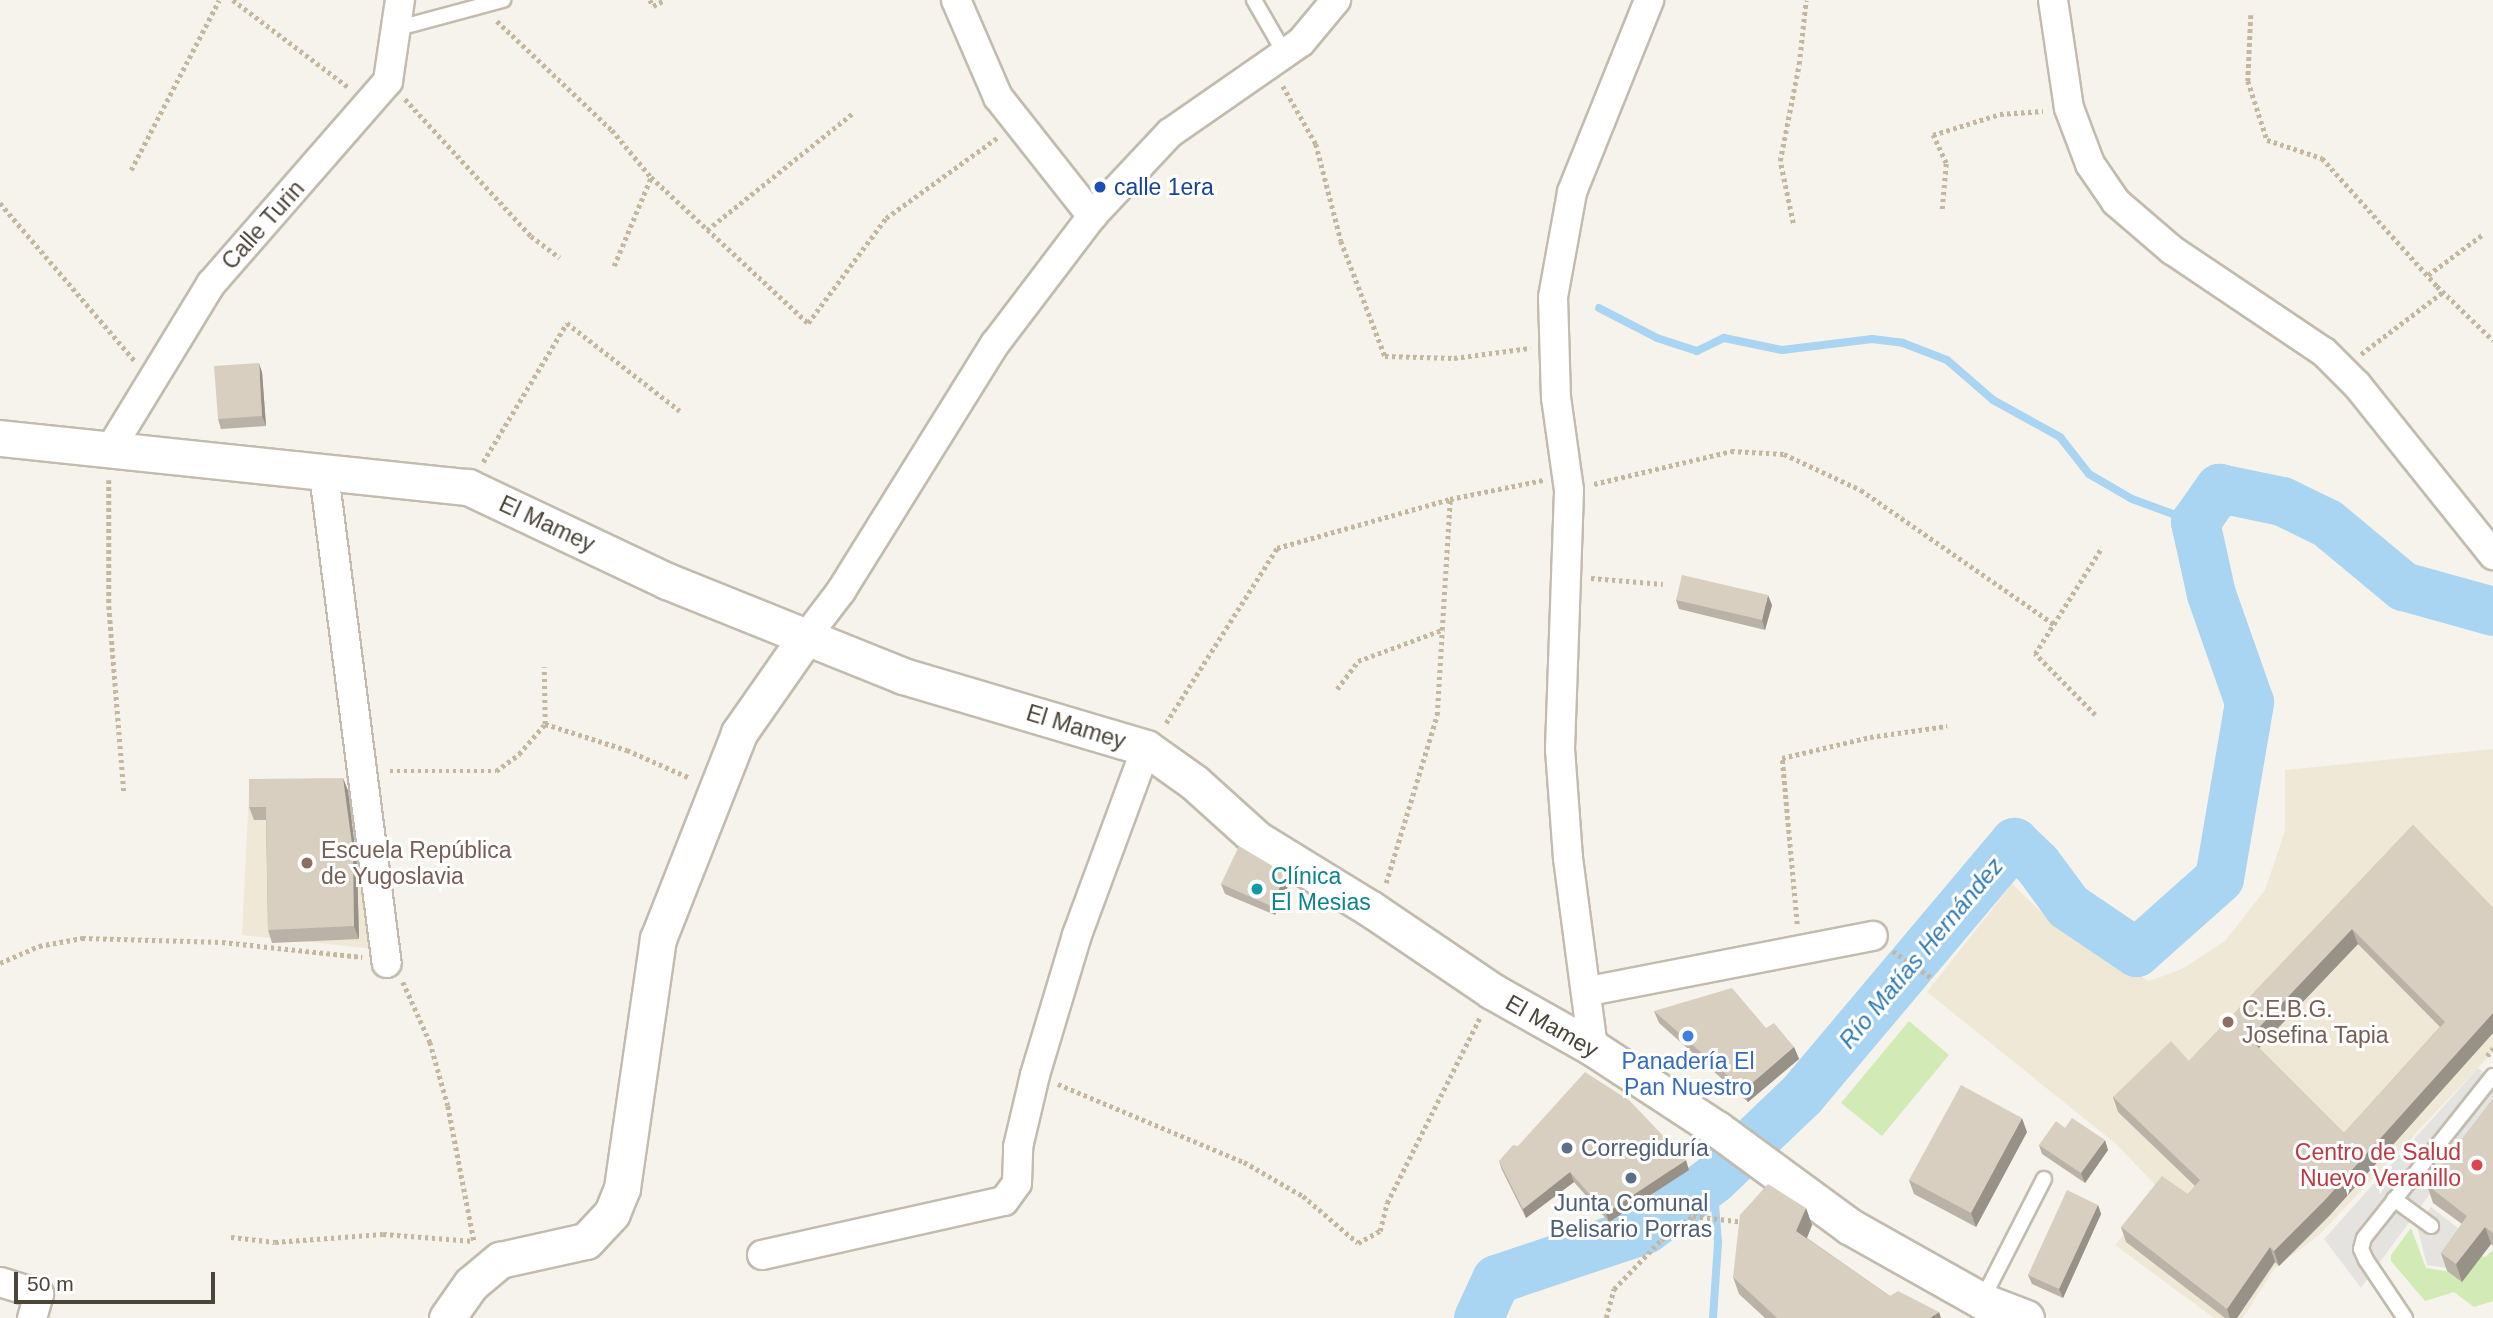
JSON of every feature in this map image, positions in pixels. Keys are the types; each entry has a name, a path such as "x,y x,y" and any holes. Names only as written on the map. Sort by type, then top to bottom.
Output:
{"street":[{"path":"956,0 998,97 1092,216"},
{"path":"447,1318 471,1284 487,1251 586,1241 612,1213 622,1188 658,939 715,789 751,713 841,591 995,344 1092,216 1170,133 1313,33 1336,0"},
{"path":"1593,1048 1589,990 1568,858 1560,749 1569,576 1568,483 1553,344 1553,297 1564,219 1649,0"},
{"path":"2053,0 2069,108 2090,164 2133,220 2172,250 2310,340 2341,369 2493,555"},
{"name":"Calle Turin","path":"109,451 211,284 369,106 388,81 399,14"},
{"name":"El Mamey","path":"0,438 324,474 382,475 468,487 667,581 903,676 1156,735 1195,783 1257,839 1371,909 1492,991 1593,1048 1717,1129 1770,1171 1895,1255 1982,1301 2026,1318"},
{"path":"324,474 365,773 387,963"},
{"path":"762,1255 1004,1201 1017,1183 1018,1147 1035,1075 1077,935 1156,735"},
{"path":"1589,990 1873,936"},
{"path":"0,1282 39,1294 32,1318"}],"lane":[{"path":"399,14 482,6 503,0"},
{"path":"1254,0 1277,59"},
{"path":"2405,1318 2361,1250 2364,1238 2493,1076"},
{"path":"1982,1301 2043,1179"},
{"path":"2394,1199 2431,1226"}],"path":[{"path":"131,170 219,0"},
{"path":"233,0 241,2 369,106"},
{"path":"650,0 653,6 665,0"},
{"path":"1793,223 1780,162 1800,64 1806,0"},
{"path":"482,6 612,130 651,177 808,323 886,218 1017,124"},
{"path":"2251,15 2248,80 2267,140 2322,158 2443,292 2493,340"},
{"path":"1277,59 1316,144 1341,241 1385,356 1454,358 1553,344"},
{"path":"388,81 531,236 560,258"},
{"path":"1942,209 1946,163 1933,135 2000,114 2069,108"},
{"path":"707,230 852,114"},
{"path":"614,266 651,177"},
{"path":"0,202 151,380"},
{"path":"2428,275 2482,235"},
{"path":"2341,369 2443,292"},
{"path":"468,487 567,323 680,411"},
{"path":"109,451 109,606 124,791"},
{"path":"1156,735 1277,548 1450,499 1568,483 1731,451 1784,454 1861,490 2054,624"},
{"path":"1384,890 1437,715 1450,499"},
{"path":"2095,715 2035,654 2102,547"},
{"path":"1569,576 1662,584"},
{"path":"1337,690 1358,661 1442,630"},
{"path":"365,773 496,771 519,754 545,724 544,667"},
{"path":"545,724 628,750 715,789"},
{"path":"1799,949 1782,758 1870,737 1947,726"},
{"path":"1873,936 1932,978"},
{"path":"0,962 39,946 82,939 222,942 336,951 387,963 411,991 430,1042 487,1251 383,1234 275,1242 231,1237"},
{"path":"1035,1075 1169,1127 1244,1162 1303,1196 1358,1243 1380,1231 1387,1203 1492,991"},
{"path":"1606,1318 1614,1289 1661,1240 1693,1216 1745,1222 1752,1213"}],"shaded area":[{"name":"C.E.B.G. Josefina Tapia","path":"2493,749 2493,1052 2319,1235 2274,1269 2243,1318 2214,1318 2115,1245 2160,1190 2116,1144 1927,992 2012,884 2056,926 2149,981 2182,969 2225,941 2265,890 2285,831 2285,770"},
{"name":"Escuela República de Yugoslavia","path":"361,788 376,949 242,935 249,791"},
{"path":"2478,1068 2493,1080 2493,1108 2361,1288 2324,1239"},
{"path":"2431,1207 2467,1235 2461,1270 2427,1265 2417,1226"}],"green space":[{"path":"1909,1021 1949,1055 1882,1136 1841,1103"},
{"path":"2411,1228 2426,1268 2463,1274 2476,1255 2485,1257 2493,1250 2493,1301 2474,1307 2454,1292 2425,1301 2391,1261 2391,1255"}],"building":[{"path":"259,363 262,416 218,419 214,366"},
{"path":"1682,575 1768,595 1762,620 1676,600"},
{"name":"Escuela República de Yugoslavia","path":"343,778 353,851 354,926 268,930 266,807 249,807 249,779"},
{"path":"2413,825 2493,908 2493,1013 2325,1200 2274,1251 2270,1247 2227,1309 2121,1227 2162,1176 2188,1194 2200,1180 2113,1097 2171,1041 2189,1061","holes":["2352,929 2445,1022 2344,1133 2249,1038"]},
{"name":"Clínica El Mesias","path":"1239,846 1286,874 1271,906 1221,884"},
{"path":"1732,988 1766,1028 1774,1023 1794,1047 1744,1090 1654,1011"},
{"path":"1585,1072 1630,1101 1686,1160 1606,1213 1570,1172 1523,1209 1499,1161 1513,1145 1518,1146"},
{"path":"1961,1085 2022,1118 1971,1213 1909,1180"},
{"name":"Centro de Salud Nuevo Veranillo","path":"2493,1099 2493,1233 2485,1227 2456,1264 2441,1253 2467,1216 2427,1185"},
{"path":"2072,1118 2105,1140 2081,1173 2039,1145 2056,1121 2065,1128"},
{"path":"1768,1184 1806,1208 1796,1231 1890,1296 1898,1291 1939,1312 1930,1318 1777,1318 1733,1277 1740,1215"},
{"path":"2067,1190 2098,1205 2059,1289 2028,1275"}],"waterway":[{"path":"1599,308 1657,338 1697,351 1724,338 1782,350 1872,339 1903,343 1947,360 1993,400 2060,437 2089,474 2132,499 2195,522"},
{"name":"Río Matías Hernández","path":"1478,1318 1496,1279 1645,1229 1713,1179 1801,1095 2014,842 2037,864 2068,906 2136,952 2219,878 2249,702 2211,594 2195,522 2219,488 2282,501 2327,523 2403,586 2493,611"},
{"path":"1713,1179 1718,1242 1713,1318"}],"place":[{"name":"calle 1era","path":"1100,187"},
{"name":"Escuela República de Yugoslavia","path":"307,863"},
{"name":"Clínica El Mesias","path":"1257,889"},
{"name":"C.E.B.G. Josefina Tapia","path":"2228,1022"},
{"name":"Panadería El Pan Nuestro","path":"1688,1036"},
{"name":"Corregiduría","path":"1567,1148"},
{"name":"Centro de Salud Nuevo Veranillo","path":"2477,1165"},
{"name":"Junta Comunal Belisario Porras","path":"1631,1178"}]}
